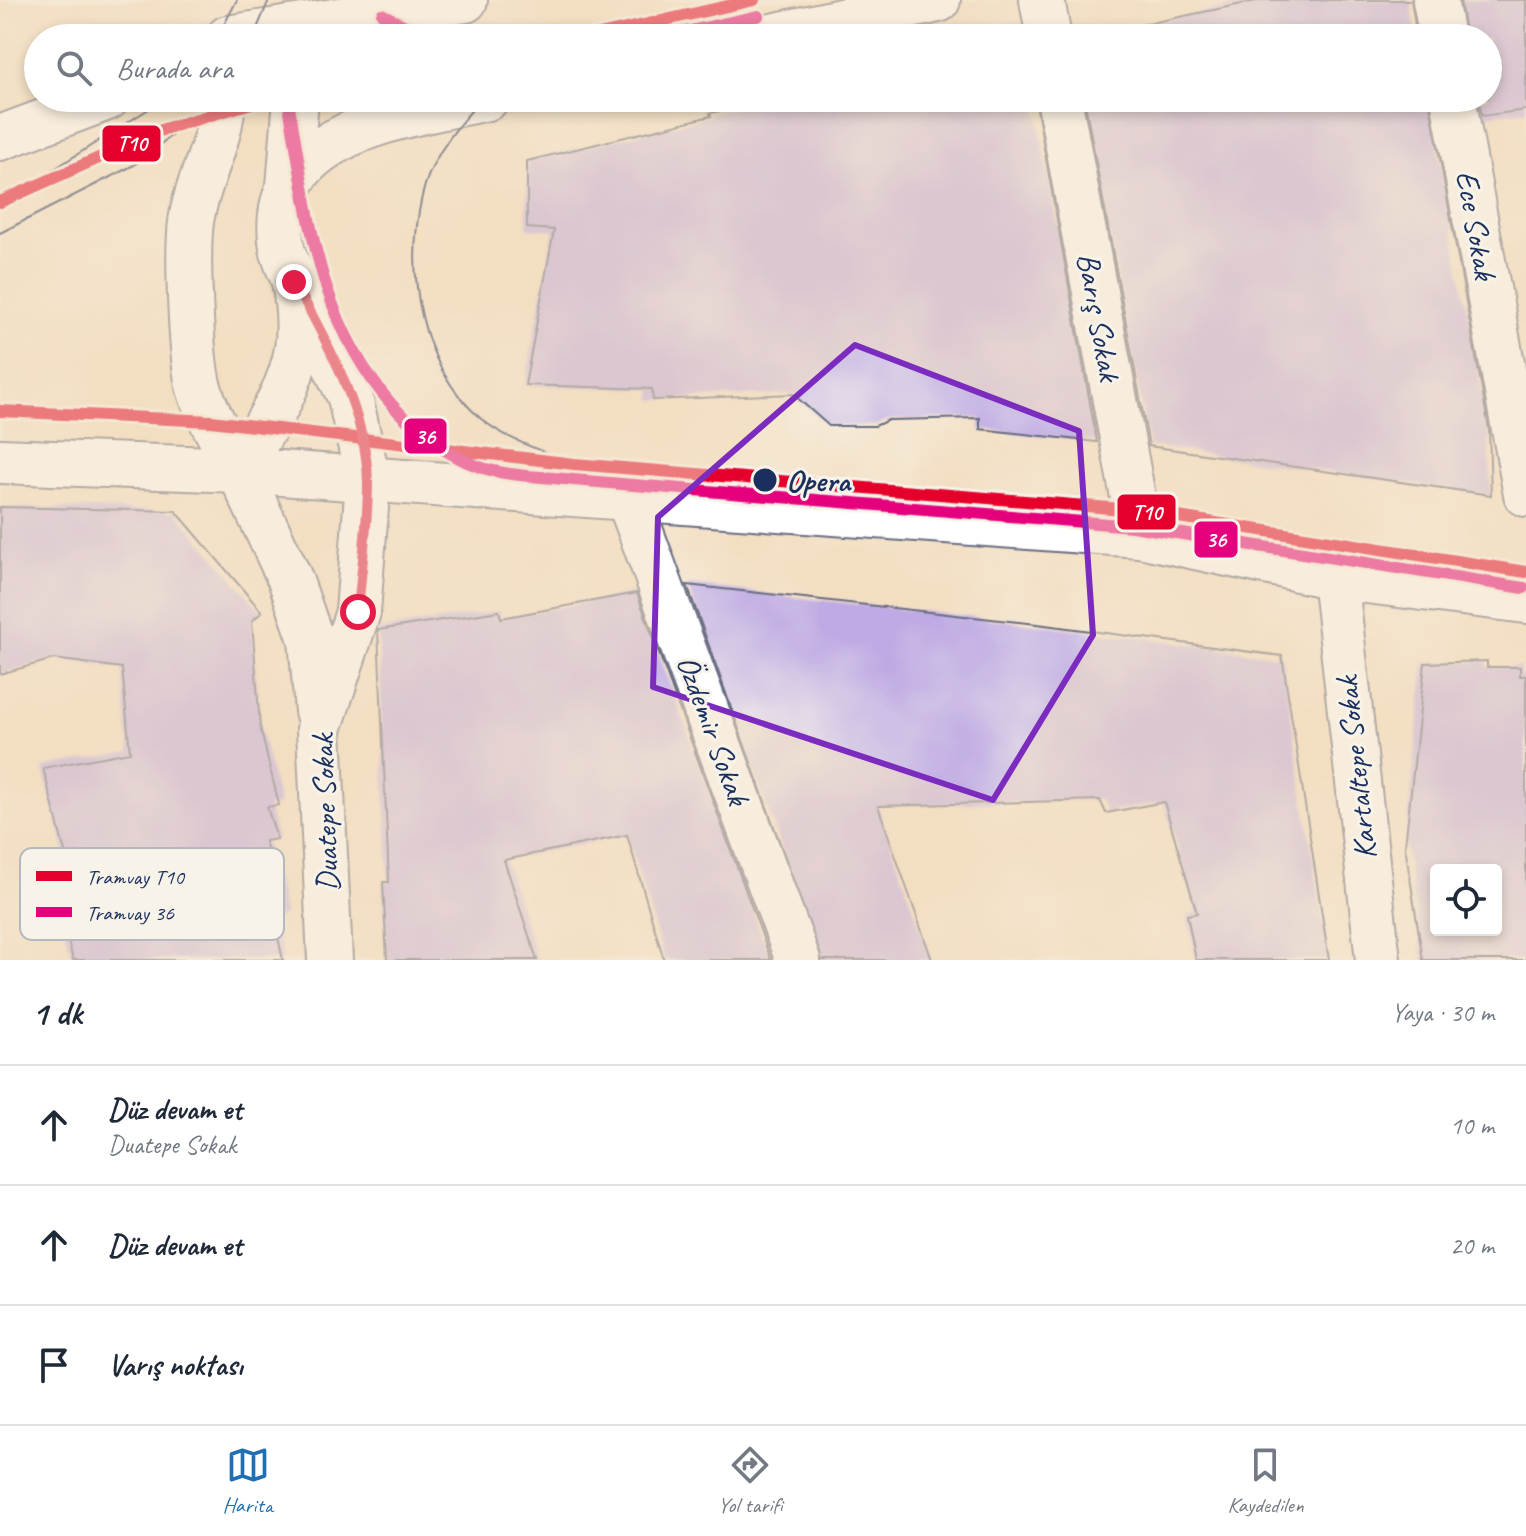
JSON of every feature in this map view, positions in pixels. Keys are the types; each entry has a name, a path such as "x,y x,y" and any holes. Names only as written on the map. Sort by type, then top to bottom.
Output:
{"main road":[{"path":"226,24 229,0"},
{"path":"299,21 407,12 465,0"},
{"path":"827,24 938,0"},
{"path":"1042,0 1046,24"},
{"path":"1435,0 1439,24"},
{"path":"0,138 70,112"},
{"path":"221,112 216,143 192,213 189,242 198,384 211,421 239,470 290,579 311,639 319,729"},
{"path":"239,470 292,371 297,346 294,282 282,248 281,215 289,187 295,112"},
{"path":"289,187 302,163 330,143 383,122 426,112"},
{"name":"Barış Sokak","path":"1062,112 1140,535"},
{"name":"Ece Sokak","path":"1456,112 1526,494"},
{"name":"Duatepe Sokak","path":"294,282 350,397 368,481 358,612 319,729 330,960"},
{"path":"0,461 239,470 1140,535 1335,577 1526,601"},
{"name":"Özdemir Sokak","path":"629,500 798,960"},
{"name":"Kartaltepe Sokak","path":"1335,577 1378,960"}],"highlighted area":[{"path":"855,345 1079,431 1093,635 993,800 653,687 658,517"}],"building":[{"path":"1261,0 1411,0 1415,24 1146,24"},
{"path":"1460,0 1526,0 1526,110 1482,116 1481,112 1502,112 1502,24 1464,24"},
{"path":"1038,112 1097,442 980,429 980,418 888,420 875,426 829,426 793,394 653,400 652,389 525,385 554,230 527,228 527,161 711,116 710,113"},
{"path":"1087,112 1432,112 1489,429 1491,495 1149,446"},
{"path":"0,507 176,511 262,612 252,621 260,727 279,805 267,807 277,839 265,841 267,848 64,848 43,768 130,752 122,668 54,659 0,674"},
{"path":"687,585 1037,624 1282,656 1329,960 1196,960 1187,915 1197,913 1164,802 1106,813 1100,800 878,806 932,960 822,960"},
{"path":"637,593 771,960 664,960 627,835 504,860 537,960 387,960 383,882 389,882 378,630 499,611 501,618"},
{"path":"1487,661 1487,667 1520,667 1520,676 1526,676 1526,960 1423,960 1405,846 1425,663"},
{"path":"68,940 279,940 283,960 73,960"}],"tram line":[{"path":"224,24 237,0"},
{"path":"259,24 269,0"},
{"name":"T10","path":"648,24 754,0"},
{"name":"36","path":"382,14 401,24"},
{"name":"36","path":"722,24 758,16"},
{"path":"7,199 144,112"},
{"path":"0,233 134,165 201,112"},
{"name":"T10","path":"0,202 164,129 221,112"},
{"name":"36","path":"290,112 319,262 347,337 367,372 402,415 442,448 477,466 524,476 1132,526 1524,588"},
{"path":"470,112 446,143 431,169 422,196 415,255 422,315 430,344 459,396 480,418 513,439 574,464"},
{"name":"T10","path":"0,411 211,421 574,464 1134,510 1526,572"}],"place":[{"name":"Opera","path":"765,480"}],"route":[{"path":"294,282 350,397 362,439 368,481 358,612"}]}
